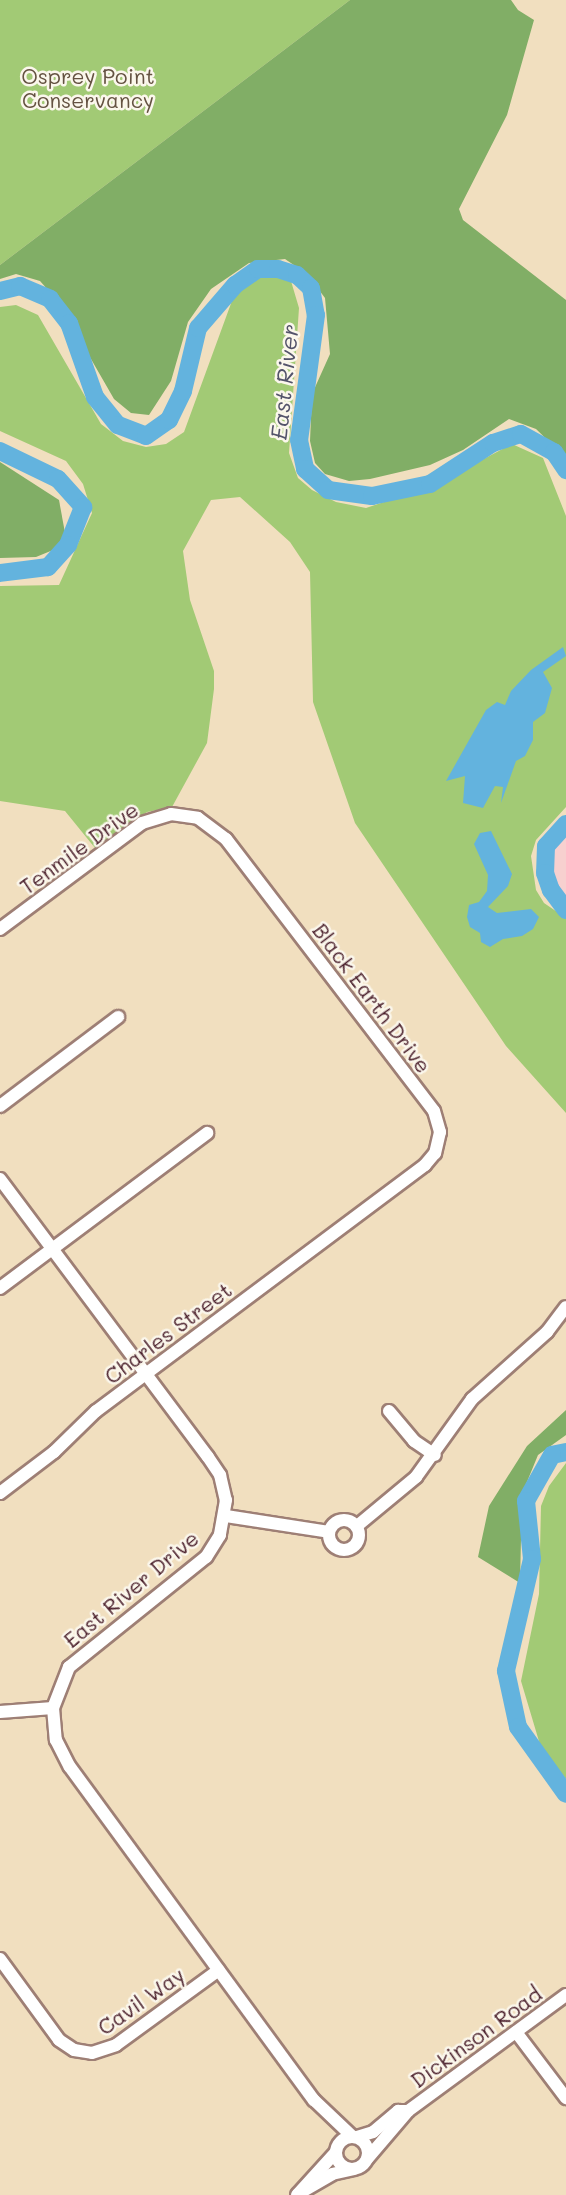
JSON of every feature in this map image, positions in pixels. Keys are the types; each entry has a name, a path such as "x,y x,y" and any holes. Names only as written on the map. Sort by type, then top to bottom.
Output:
{"street":[{"name":"Tenmile Drive","path":"0,929 142,823 170,814 187,815"},
{"name":"Black Earth Drive","path":"187,815 212,825 226,839 434,1111 440,1137 431,1159 365,1210"},
{"path":"0,1106 118,1017"},
{"path":"0,1288 207,1133"},
{"path":"0,1179 220,1475 226,1516 329,1532"},
{"name":"Charles Street","path":"0,1493 146,1374 365,1210"},
{"path":"357,1526 397,1495 435,1455 472,1399 547,1332 566,1307"},
{"path":"389,1411 405,1432 435,1455"},
{"name":"East River Drive","path":"226,1516 220,1535 206,1557 78,1655 61,1680 53,1709 56,1740 69,1767 314,2100 355,2137"},
{"path":"346,1520 357,1526 357,1544 347,1550 331,1542 329,1532 336,1522 346,1520"},
{"path":"0,1713 53,1709"},
{"name":"Cavil Way","path":"0,1959 59,2040 74,2050 92,2053 116,2045 219,1970"},
{"name":"Dickinson Road","path":"367,2159 408,2111 566,1995"},
{"path":"516,2032 566,2098"},
{"name":"East River Drive","path":"314,2100 336,2150"},
{"name":"Dickinson Road","path":"355,2137 373,2132 398,2111 408,2111"},
{"path":"355,2137 368,2148 367,2159 354,2169 332,2174 297,2195 336,2150 355,2137"},
{"path":"336,2150 341,2165 354,2169"}],"shaded area":[{"path":"566,831 566,895 555,888 549,863 554,844"}],"green space":[{"name":"Osprey Point Conservancy","path":"0,0 350,0 0,265"},
{"path":"350,0 511,0 518,10 534,20 507,115 459,209 463,220 566,300 566,458 536,429 509,419 463,450 430,465 370,479 349,481 325,474 315,463 310,441 312,394 330,354 325,298 307,274 285,259 249,263 211,289 188,322 171,381 149,415 131,413 114,399 57,300 40,281 16,274 0,279 0,265"},
{"path":"268,274 291,281 299,308 289,453 298,478 312,490 336,502 366,508 435,485 512,444 543,458 566,516 566,807 536,840 531,856 536,890 544,903 566,918 566,1113 506,1046 355,823 313,702 310,572 290,542 240,497 211,500 183,551 190,600 214,671 214,689 207,743 172,807 147,812 95,848 65,811 0,801 0,586 59,585 92,513 83,484 66,461 0,431 0,307 16,305 38,315 101,424 123,441 146,447 166,444 184,432 233,298 256,276"},
{"path":"0,462 59,500 65,533 58,548 36,557 0,558"},
{"path":"566,1410 566,1435 538,1455 522,1494 520,1583 478,1557 489,1506 527,1446"},
{"path":"566,1463 566,1779 541,1748 521,1681 539,1594 541,1506 549,1486"}],"water":[{"path":"563,647 566,656 543,672 552,688 545,713 533,722 533,740 525,756 516,761 501,803 503,787 495,786 483,808 463,803 465,776 446,781 486,710 497,702 505,705 511,691 531,670"},
{"path":"491,831 512,874 508,886 488,907 497,913 531,909 539,917 533,929 522,936 503,939 490,947 481,942 480,933 470,927 467,917 469,905 479,902 487,891 488,875 474,844 480,833"}],"waterway":[{"name":"East River","path":"0,291 20,286 50,299 69,323 95,397 118,425 146,436 169,420 183,391 198,328 235,285 258,269 278,269 297,275 311,288 316,315 299,440 305,469 328,490 372,496 430,484 493,443 521,434 554,452 566,470"},
{"name":"East River","path":"0,451 58,479 83,507 68,545 48,567 0,573"},
{"name":"East River","path":"566,824 546,846 545,873 551,890 566,910"},
{"name":"East River","path":"566,1452 552,1455 526,1501 532,1559 506,1671 518,1727 566,1794"}]}
